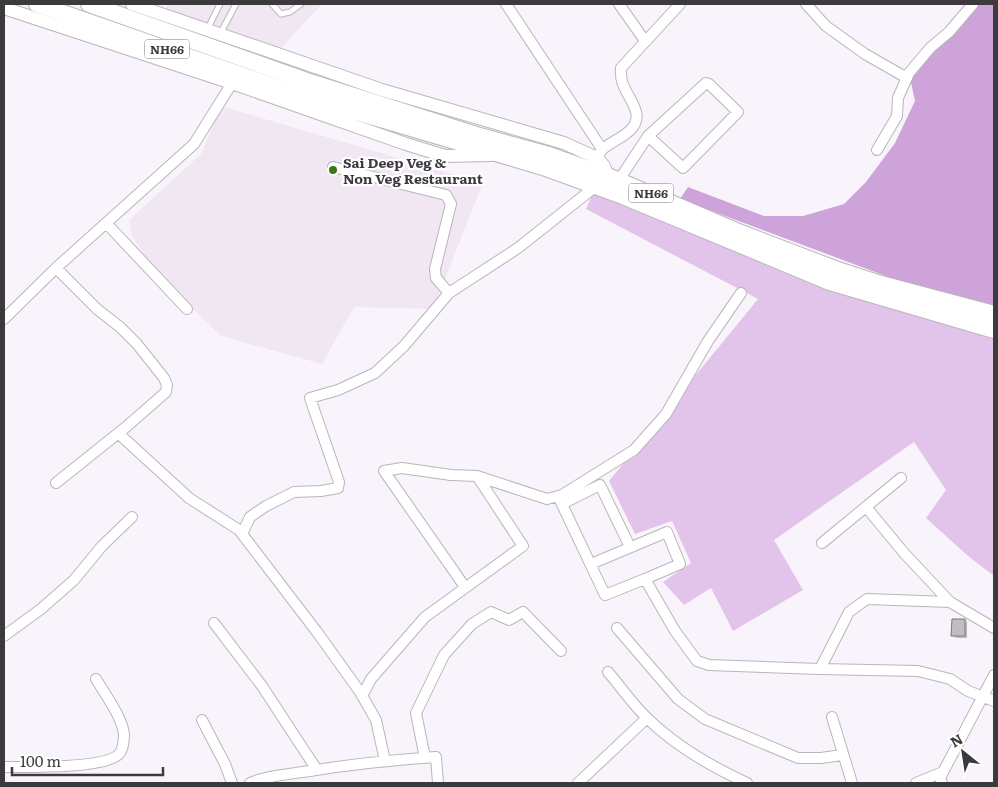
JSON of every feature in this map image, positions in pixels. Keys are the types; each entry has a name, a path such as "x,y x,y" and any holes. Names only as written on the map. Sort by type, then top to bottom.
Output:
{"highway":[{"name":"NH66","path":"37,4 296,94 543,167 607,180 836,269 881,284 994,314"},
{"name":"NH66","path":"89,4 304,80 480,136 549,155 830,282 994,330"}],"street":[{"path":"132,4 382,90 599,153"},
{"path":"506,4 599,153 607,180"},
{"path":"619,4 645,41"},
{"path":"599,153 630,132 637,114 620,78 621,68 680,4"},
{"path":"806,4 826,26 865,54 907,78"},
{"path":"877,150 897,116 898,98 907,78 930,48 950,32 973,4"},
{"path":"4,8 445,156 501,154"},
{"path":"4,319 56,268 194,144 232,83"},
{"path":"242,534 250,517 266,506 294,492 322,491 338,488 339,482 310,398 338,390 376,373 404,346 449,293 518,248 607,180 648,136 706,83 738,112 683,168 648,136"},
{"path":"333,167 446,195 451,204 435,269 436,278 449,293"},
{"path":"106,223 188,309"},
{"path":"56,268 97,309 120,327 164,378 167,385 166,392 56,482"},
{"path":"560,500 634,450 666,414 708,341 741,293"},
{"path":"118,433 189,498 220,517 242,534 317,632 362,696 376,720 384,761"},
{"path":"465,587 384,471 402,468 451,475 477,476 547,499 560,500 600,485 630,547"},
{"path":"362,696 371,679 425,617 523,546 477,476"},
{"path":"822,543 902,478"},
{"path":"560,500 605,594 680,564 667,532 591,564"},
{"path":"866,507 904,553 950,602 994,628"},
{"path":"4,636 74,580 102,546 132,516"},
{"path":"645,579 675,630 697,661 709,665 820,670 918,671 950,679 968,691 994,700"},
{"path":"820,670 849,612 867,599 950,602"},
{"path":"425,758 416,713 444,655 472,624 491,612 509,620 523,612 561,651"},
{"path":"214,623 262,686 317,770"},
{"path":"617,628 678,699 705,719 798,758 822,758 842,755"},
{"path":"608,672 647,718 711,766 747,783"},
{"path":"942,783 940,778 994,675"},
{"path":"4,767 79,766 115,757 120,752 124,735 121,724 96,679"},
{"path":"578,783 647,718"},
{"path":"832,718 852,783"},
{"path":"202,720 225,764 232,783"},
{"path":"250,783 272,776 384,761 436,757 438,783"},
{"path":"916,783 943,772"}],"lane":[{"path":"207,30 220,4"},
{"path":"220,35 236,4"},
{"path":"272,4 281,14 290,12 301,4"}],"shaded area":[{"path":"168,4 322,4 277,52 163,11"},
{"path":"967,4 994,4 994,319 963,305 680,199 688,187 764,216 803,216 844,204 866,182 895,143 915,101 909,73"},
{"path":"221,106 483,183 433,309 354,307 322,364 221,336 158,275 132,236 129,220 201,154"},
{"path":"596,186 994,329 994,576 968,556 926,518 946,490 914,442 774,540 803,590 733,631 711,588 684,605 663,582 691,563 672,521 635,534 609,481 758,299 586,209"}],"building":[{"path":"952,619 965,619 965,636 951,636"}],"place":[{"name":"Sai Deep Veg & Non Veg Restaurant","path":"333,170"}]}
